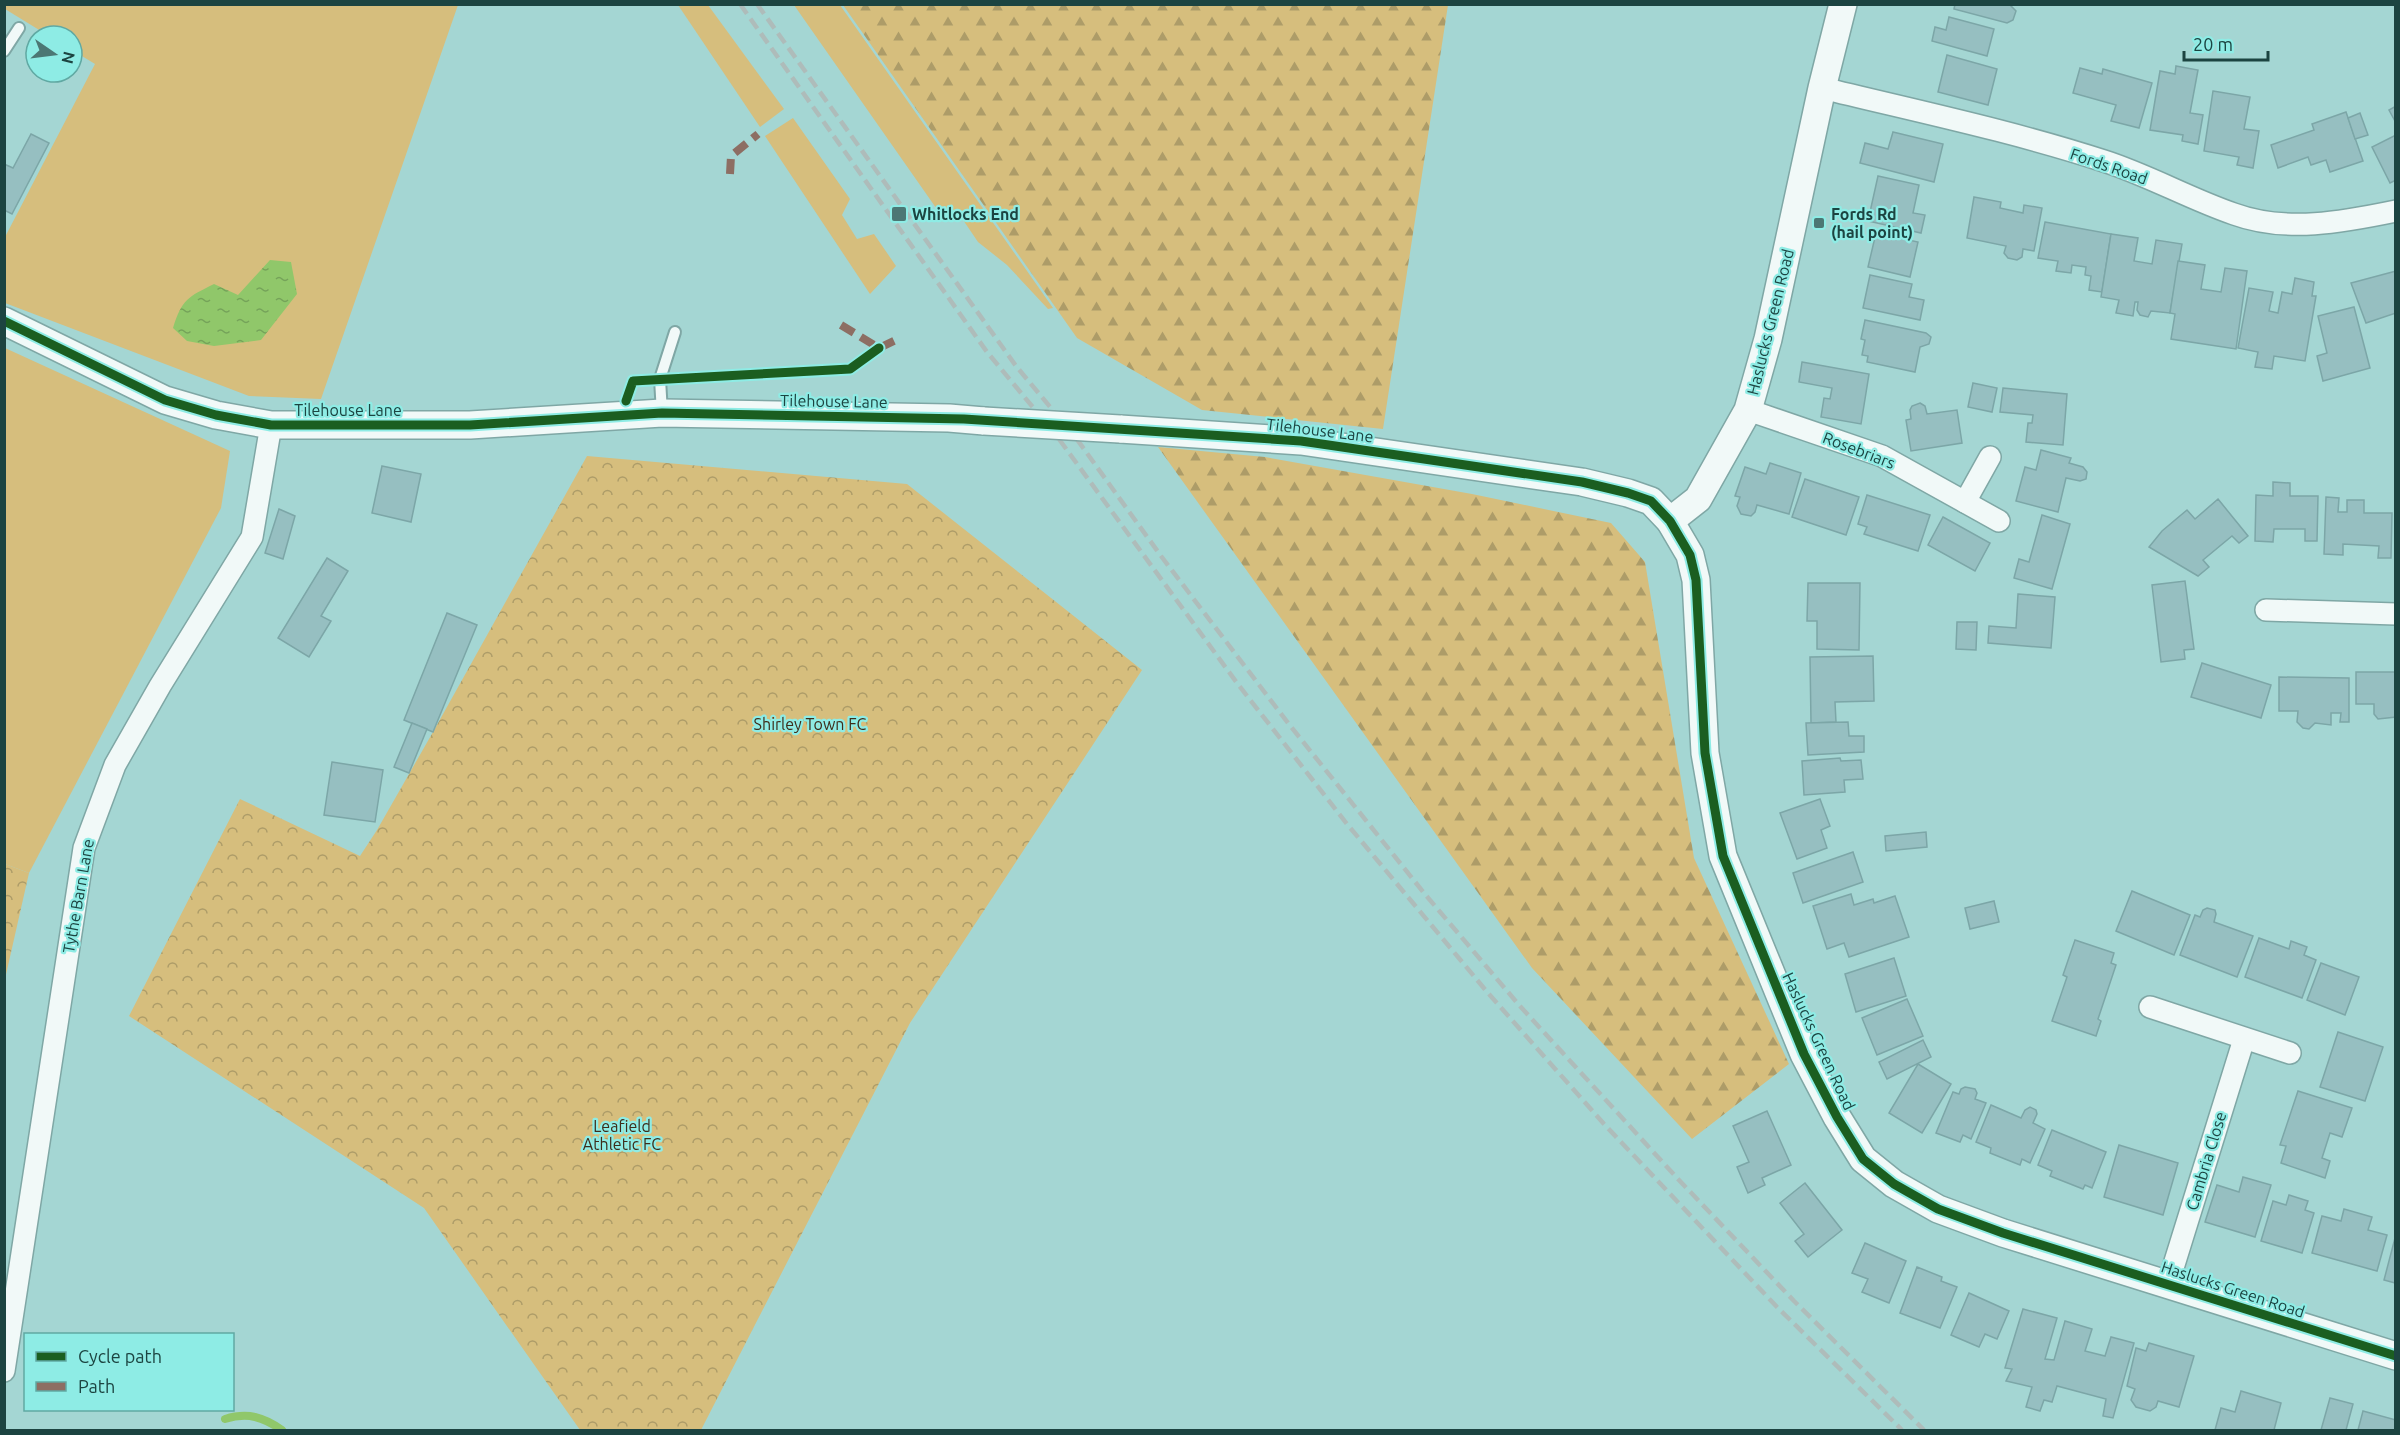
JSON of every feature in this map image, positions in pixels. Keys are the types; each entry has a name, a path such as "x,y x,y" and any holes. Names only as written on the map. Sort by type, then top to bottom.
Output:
{"street":[{"name":"Haslucks Green Road","path":"1844,4 1822,88 1768,339 1748,410 1698,499 1670,520 1690,555 1696,580 1705,753 1723,856 1804,1054 1837,1118 1863,1159 1894,1184 1938,1209 2003,1233 2396,1356"},
{"name":"Fords Road","path":"1822,88 1995,130 2105,161 2236,215 2276,224 2316,224 2396,211"},
{"name":"Tilehouse Lane","path":"4,321 165,400 216,415 271,424 470,425 662,413 914,417 1301,441 1582,482 1651,501 1670,520"},
{"name":"Rosebriars","path":"1748,410 1882,456 1999,521"},
{"name":"Tythe Barn Lane","path":"4,1371 84,848 115,765 160,686 252,537 271,424"},
{"path":"1965,502 1990,457"},
{"path":"2266,610 2396,614"},
{"path":"2150,1007 2290,1053"},
{"name":"Cambria Close","path":"2168,1284 2244,1039"}],"lane":[{"path":"4,51 19,28"},
{"path":"662,413 660,379 675,332"}],"green space":[{"path":"4,5 458,5 321,399 249,396 5,303 5,237 95,64 84,57 84,24 29,24 5,9"},
{"path":"678,5 708,5 784,109 760,127"},
{"path":"794,5 840,5 1053,308 1048,309 1007,265 978,242 957,211 941,215"},
{"path":"843,5 1448,5 1383,429 1202,410 1077,338"},
{"path":"793,118 850,199 842,215 857,239 874,234 896,266 870,294 765,136"},
{"path":"5,348 230,451 221,508 29,873 5,864"},
{"path":"1158,447 1265,457 1472,494 1611,523 1645,562 1694,858 1789,1064 1692,1139 1532,968"},
{"path":"587,456 907,484 1142,670 910,1023 701,1430 580,1430 424,1208 129,1016 240,799 360,856 433,732"},
{"path":"4,864 29,873 5,979"}],"water":[{"path":"270,260 291,262 297,294 261,340 214,346 187,341 173,328 183,305 192,296 214,284 238,295"}],"building":[{"path":"1955,4 2009,4 2016,11 2013,20 2007,23 1954,9"},
{"path":"1949,17 1994,29 1987,56 1932,41 1935,27 1946,30"},
{"path":"1947,55 1997,69 1988,105 1938,92"},
{"path":"2176,66 2198,70 2190,113 2203,115 2198,144 2182,141 2183,135 2150,130 2160,71 2175,74"},
{"path":"2080,68 2102,74 2103,69 2152,83 2139,128 2111,121 2116,105 2073,93"},
{"path":"2213,91 2250,97 2244,129 2259,131 2253,168 2237,165 2239,157 2204,151"},
{"path":"2396,106 2396,123 2389,110"},
{"path":"2346,112 2363,161 2330,172 2326,160 2311,165 2308,157 2278,168 2271,145 2314,130 2312,124"},
{"path":"2360,113 2368,135 2355,139 2348,118"},
{"path":"1893,132 1943,144 1934,182 1860,163 1865,143 1888,149"},
{"path":"31,134 49,143 12,214 4,210 4,164 13,168"},
{"path":"2396,135 2396,180 2390,183 2372,147"},
{"path":"1878,176 1919,185 1913,213 1925,215 1921,233 1868,221"},
{"path":"1974,197 2001,202 2000,208 2023,213 2024,205 2042,208 2034,251 2023,249 2022,257 2017,260 2008,258 2004,253 2006,246 1967,238"},
{"path":"2045,222 2111,234 2102,292 2089,290 2091,276 2085,275 2086,267 2072,265 2071,273 2056,271 2058,261 2038,258"},
{"path":"1876,233 1918,242 1910,277 1868,267"},
{"path":"2111,234 2138,238 2134,261 2152,264 2156,240 2182,244 2170,313 2151,311 2148,317 2140,315 2137,310 2138,302 2135,302 2133,316 2116,313 2119,300 2101,297"},
{"path":"2178,261 2205,265 2201,289 2221,292 2225,268 2247,271 2236,349 2171,339 2175,314 2170,313"},
{"path":"2396,271 2396,313 2366,323 2351,283"},
{"path":"1870,275 1912,284 1909,297 1924,300 1920,320 1863,308"},
{"path":"2295,278 2314,282 2312,296 2316,296 2305,361 2274,356 2272,369 2255,367 2258,352 2238,348 2249,288 2273,292 2269,311 2278,313 2282,292 2292,294"},
{"path":"2354,307 2370,368 2323,381 2317,356 2327,353 2318,316"},
{"path":"1865,320 1926,333 1931,337 1929,344 1920,347 1915,372 1867,362 1868,356 1862,355 1865,340 1861,339"},
{"path":"1802,362 1869,374 1861,424 1821,417 1824,398 1830,399 1832,388 1799,382"},
{"path":"1973,383 1997,388 1992,412 1968,407"},
{"path":"2003,388 2067,394 2063,445 2026,442 2028,423 2032,423 2033,415 2000,412"},
{"path":"1920,403 1925,406 1927,414 1957,410 1962,443 1911,451 1906,420 1911,419 1912,406"},
{"path":"2041,450 2071,458 2069,463 2083,467 2087,472 2086,479 2080,481 2066,478 2058,512 2016,501 2025,467 2036,470"},
{"path":"1770,463 1801,473 1789,514 1757,505 1751,516 1741,514 1737,506 1740,497 1735,496 1745,467 1766,474"},
{"path":"382,466 421,474 411,522 372,513"},
{"path":"1805,479 1859,497 1846,535 1792,517"},
{"path":"2273,482 2290,483 2290,496 2318,496 2317,541 2305,541 2305,529 2274,529 2273,542 2255,541 2256,495 2273,496"},
{"path":"1867,495 1930,515 1918,551 1864,534 1867,527 1858,524"},
{"path":"2326,497 2339,498 2338,512 2347,512 2347,500 2364,500 2364,513 2392,513 2391,558 2378,558 2379,546 2343,544 2343,555 2324,554"},
{"path":"2218,499 2248,536 2239,543 2232,536 2203,560 2209,567 2198,576 2149,547 2162,531 2187,510 2195,519"},
{"path":"279,509 295,516 283,559 265,553"},
{"path":"2042,515 2070,524 2052,589 2014,578 2019,559 2029,562"},
{"path":"1943,517 1990,543 1975,571 1928,545"},
{"path":"327,558 348,571 321,616 331,621 309,657 278,638"},
{"path":"2185,581 2194,649 2184,650 2185,659 2161,662 2152,585"},
{"path":"1808,583 1860,583 1859,650 1817,649 1817,621 1807,621"},
{"path":"2018,594 2055,597 2051,648 1988,643 1989,626 2016,628"},
{"path":"447,613 477,625 433,732 404,720"},
{"path":"1957,622 1977,622 1976,650 1956,649"},
{"path":"1873,656 1874,701 1835,702 1836,722 1811,723 1810,657"},
{"path":"2202,663 2271,685 2261,718 2191,697"},
{"path":"2356,672 2396,672 2396,717 2378,719 2374,714 2374,704 2356,704"},
{"path":"2279,677 2349,678 2349,722 2340,722 2341,713 2331,713 2331,725 2315,723 2309,729 2303,728 2297,722 2298,711 2279,711"},
{"path":"1848,722 1849,736 1864,736 1864,752 1808,755 1806,723"},
{"path":"412,723 427,729 409,773 394,767"},
{"path":"1840,758 1841,761 1861,760 1863,779 1844,780 1845,792 1804,795 1802,761"},
{"path":"332,762 383,770 375,822 324,815"},
{"path":"1820,799 1830,826 1821,830 1827,848 1797,859 1780,813"},
{"path":"1926,832 1927,847 1886,851 1885,836"},
{"path":"1853,852 1863,882 1803,903 1793,873"},
{"path":"2132,891 2190,915 2174,955 2116,931"},
{"path":"1851,894 1854,905 1873,899 1874,903 1895,896 1909,937 1849,957 1844,943 1827,949 1813,906"},
{"path":"1994,901 1999,922 1970,929 1965,908"},
{"path":"2207,908 2215,910 2214,922 2253,936 2237,977 2180,955 2195,915 2200,917 2203,910"},
{"path":"2259,938 2289,949 2291,941 2307,947 2304,955 2316,960 2302,998 2245,977"},
{"path":"2075,940 2114,953 2111,963 2116,965 2098,1019 2101,1021 2096,1036 2052,1021 2067,977 2063,975"},
{"path":"1894,958 1906,996 1856,1012 1845,974"},
{"path":"2321,963 2359,977 2345,1015 2307,1000"},
{"path":"1907,999 1923,1036 1877,1055 1862,1018"},
{"path":"2338,1032 2383,1047 2365,1101 2320,1087"},
{"path":"1923,1040 1931,1057 1887,1079 1879,1062"},
{"path":"1918,1064 1951,1084 1922,1133 1889,1113"},
{"path":"1965,1087 1975,1089 1977,1093 1975,1099 1986,1103 1971,1139 1963,1135 1960,1142 1936,1133 1953,1092 1959,1094"},
{"path":"2298,1091 2352,1108 2342,1137 2330,1133 2322,1158 2330,1161 2325,1178 2281,1163 2286,1146 2280,1145"},
{"path":"1991,1105 2021,1118 2025,1110 2030,1107 2036,1110 2037,1114 2033,1123 2045,1129 2030,1163 2022,1159 2020,1165 1990,1153 1991,1148 1976,1142"},
{"path":"1767,1111 1791,1165 1762,1178 1765,1185 1748,1193 1737,1167 1749,1162 1733,1126"},
{"path":"2052,1130 2106,1152 2092,1188 2085,1185 2083,1189 2050,1176 2052,1171 2038,1165"},
{"path":"2119,1145 2178,1163 2163,1215 2104,1197"},
{"path":"2243,1177 2271,1185 2255,1237 2205,1222 2217,1185 2239,1192"},
{"path":"1805,1183 1842,1230 1808,1257 1795,1241 1804,1234 1780,1203"},
{"path":"2289,1195 2308,1201 2305,1210 2314,1213 2302,1253 2261,1241 2273,1201 2286,1205"},
{"path":"2344,1209 2372,1217 2368,1230 2387,1235 2377,1271 2312,1253 2322,1216 2341,1221"},
{"path":"2396,1238 2395,1283 2384,1280"},
{"path":"1865,1243 1906,1261 1889,1303 1862,1292 1868,1279 1852,1273"},
{"path":"1917,1267 1942,1277 1941,1281 1957,1287 1940,1328 1900,1313"},
{"path":"1969,1293 2009,1311 1997,1339 1985,1334 1979,1347 1951,1335"},
{"path":"2023,1309 2057,1318 2045,1359 2054,1360 2065,1321 2092,1329 2085,1351 2105,1356 2111,1337 2134,1343 2113,1418 2103,1416 2106,1399 2057,1386 2052,1402 2044,1400 2040,1411 2026,1407 2032,1387 2006,1381 2012,1369 2005,1368"},
{"path":"2149,1343 2194,1356 2179,1407 2158,1401 2156,1407 2150,1411 2136,1407 2131,1400 2135,1389 2127,1386 2136,1348 2146,1351"},
{"path":"2241,1391 2281,1403 2274,1430 2215,1430 2221,1408 2235,1412"},
{"path":"2330,1398 2353,1404 2346,1430 2321,1430"},
{"path":"2363,1411 2396,1420 2396,1430 2358,1430"}],"waterway":[{"path":"225,1419 241,1416 255,1417 282,1430"}],"railway":[{"path":"740,4 987,352 1056,435 1237,683 1347,824 1488,993 1604,1124 1777,1307 1902,1430"},
{"path":"757,4 1016,366 1076,438 1161,556 1288,723 1424,893 1519,1005 1678,1179 1794,1301 1924,1430"}],"marked path":[{"path":"730,174 731,156 758,134"},
{"path":"841,325 879,348 896,340"}],"cycle path":[{"path":"4,321 165,400 216,415 271,425 470,425 662,413 964,419 1301,441 1582,482 1651,501 1670,521 1690,555 1696,580 1705,753 1723,856 1804,1054 1837,1117 1863,1159 1894,1184 1938,1209 2003,1233 2396,1356"},
{"path":"626,401 633,381 850,369 879,348"}],"place":[{"name":"Whitlocks End","path":"899,214"},
{"name":"Fords Rd (hail point)","path":"1819,223"}],"park label":[{"name":"Shirley Town FC","path":"810,724"},
{"name":"Leafield Athletic FC","path":"622,1135"}]}
